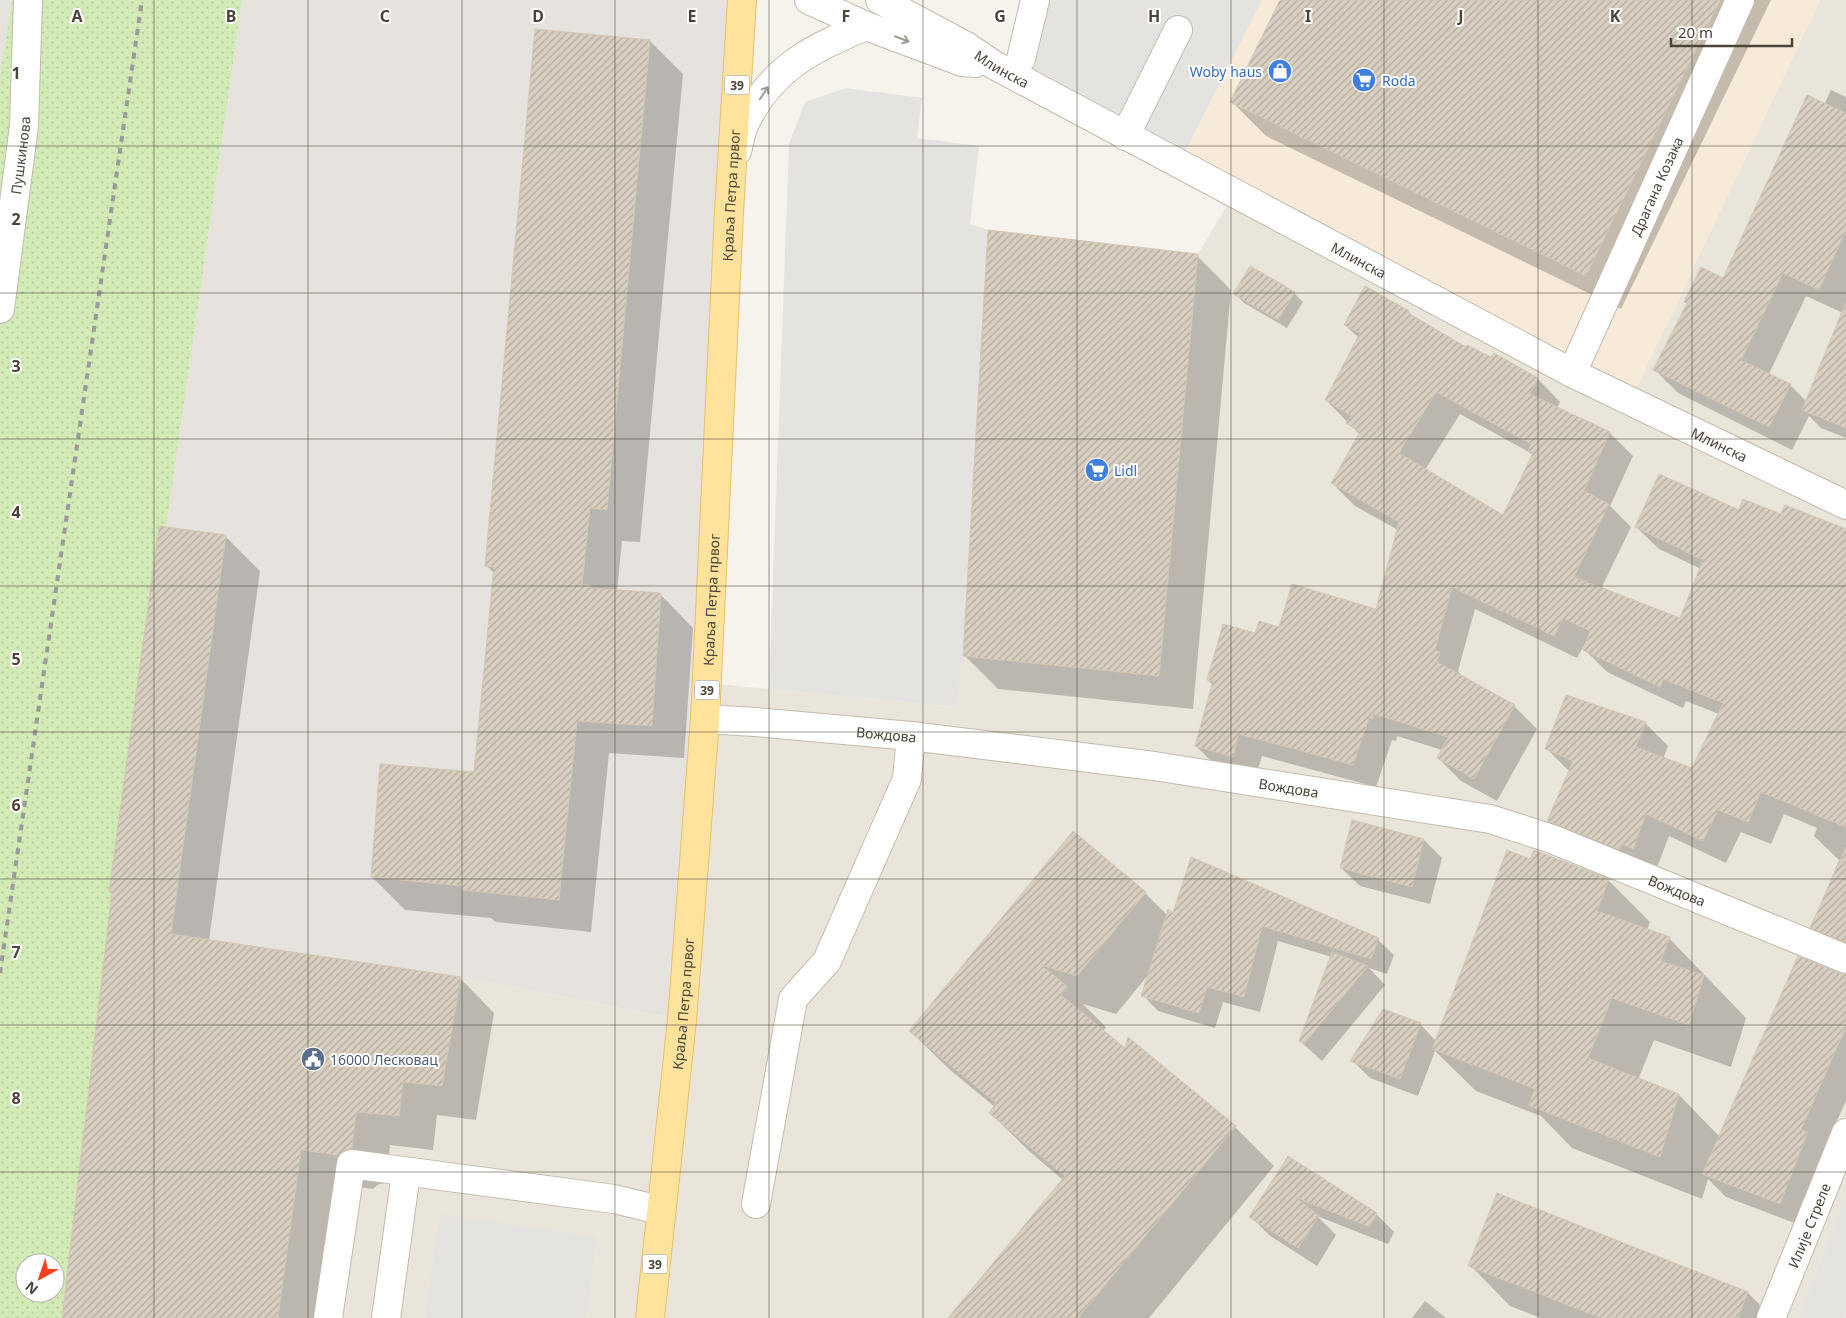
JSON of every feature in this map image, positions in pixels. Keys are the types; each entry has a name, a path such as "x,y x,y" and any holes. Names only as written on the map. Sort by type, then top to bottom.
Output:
{"main road":[{"name":"Краља Петра првог","path":"650,1318 660,1210 682,1020 705,719 742,0"}],"street":[{"name":"Пушкинова","path":"0,309 24,126 28,0"},
{"path":"809,0 866,26 962,62 994,65"},
{"name":"Млинска","path":"880,0 966,46 994,65 1125,136 1572,373 1846,505"},
{"path":"1021,59 1035,0"},
{"name":"Драгана Козака","path":"1572,373 1740,0"},
{"path":"732,169 745,122 768,86 792,63 822,44 866,26"},
{"path":"1125,136 1178,30"},
{"name":"Вождова","path":"705,719 911,736 1154,766 1490,819 1552,839 1846,959"},
{"path":"756,1204 794,999 827,961 907,780 911,736"},
{"name":"Илије Стреле","path":"1771,1318 1846,1132"},
{"path":"328,1318 351,1164 406,1173 614,1199 660,1210"},
{"path":"386,1318 406,1173"}],"shaded area":[{"path":"0,0 12,0 0,75"},
{"path":"242,0 742,0 682,1020 461,977 109,924"},
{"path":"1035,0 1262,0 1179,165 1016,76"},
{"path":"1262,0 1820,0 1630,402 1180,165"},
{"path":"1820,0 1846,0 1846,1318 62,1318 109,924 461,977 681,1020 707,683 955,707 963,656 1159,675 1198,254 1234,194 1630,402"},
{"path":"846,88 922,98 917,138 979,146 970,224 988,230 963,656 956,707 769,689 789,144 805,102"},
{"path":"1846,1198 1846,1310 1843,1318 1799,1318"},
{"path":"440,1214 597,1237 586,1318 425,1318"}],"green space":[{"path":"12,0 242,0 109,924 65,1293 65,1253 15,1253 15,1303 64,1303 62,1318 0,1318 0,75"}],"building":[{"path":"1280,0 1720,0 1586,276 1230,102"},
{"path":"535,29 650,40 607,510 590,508 582,585 590,585 590,588 661,593 652,726 577,721 559,900 462,890 462,886 371,877 380,764 474,772 494,567 485,566"},
{"path":"1807,95 1846,113 1846,230 1819,290 1783,273 1741,360 1791,384 1769,427 1653,370 1687,303 1684,302 1701,267 1723,278"},
{"path":"988,230 1198,254 1159,676 963,656"},
{"path":"1250,266 1295,292 1278,320 1233,294"},
{"path":"1365,286 1466,347 1467,345 1491,357 1494,353 1538,378 1530,394 1610,432 1584,491 1609,504 1574,577 1680,618 1703,560 1635,527 1659,474 1739,510 1743,499 1781,514 1785,505 1846,529 1846,827 1761,792 1748,822 1718,810 1703,841 1646,814 1633,849 1622,844 1620,850 1547,821 1573,761 1545,749 1566,695 1646,722 1636,747 1692,768 1723,703 1663,679 1660,687 1583,650 1590,631 1563,618 1554,636 1452,587 1435,650 1440,652 1437,662 1515,705 1474,779 1437,758 1448,737 1374,714 1373,719 1369,718 1353,765 1239,734 1233,757 1195,746 1213,681 1207,680 1223,624 1255,633 1259,621 1279,627 1292,584 1376,609 1399,522 1331,483 1360,432 1346,423 1351,416 1325,400 1360,333 1344,325","holes":["1436,392 1531,444 1528,451 1533,453 1503,515 1399,453"]},
{"path":"1846,304 1846,428 1802,410"},
{"path":"159,526 226,535 171,934 461,977 442,1086 403,1082 399,1116 356,1112 352,1149 345,1150 338,1155 301,1150 278,1318 62,1318 112,892 109,892"},
{"path":"1352,820 1424,839 1412,887 1340,868"},
{"path":"1073,831 1146,892 1077,976 1041,965 1068,987 1061,995 1125,1048 1128,1037 1236,1126 1078,1318 948,1318 1065,1176 989,1113 996,1103 909,1031"},
{"path":"1846,847 1846,942 1810,928"},
{"path":"1507,850 1530,859 1534,850 1609,879 1597,911 1670,937 1661,961 1704,975 1689,1025 1612,998 1588,1058 1679,1094 1660,1157 1528,1105 1535,1089 1432,1049"},
{"path":"1191,857 1379,938 1371,959 1262,926 1244,997 1207,987 1199,1013 1141,996 1168,909 1173,913"},
{"path":"1332,952 1368,966 1304,1044 1299,1041"},
{"path":"1798,956 1846,974 1846,1027 1801,1130 1808,1132 1780,1204 1702,1174"},
{"path":"1383,1009 1421,1023 1400,1079 1350,1061"},
{"path":"1288,1156 1377,1213 1370,1227 1295,1197 1319,1216 1298,1248 1249,1217"},
{"path":"1497,1193 1748,1292 1738,1318 1601,1318 1468,1266"}],"railway":[{"path":"0,973 142,0"}],"place":[{"name":"Woby haus","path":"1280,71"},
{"name":"Roda","path":"1364,80"},
{"name":"Lidl","path":"1097,470"},
{"name":"16000 Лесковац","path":"313,1059"}]}
